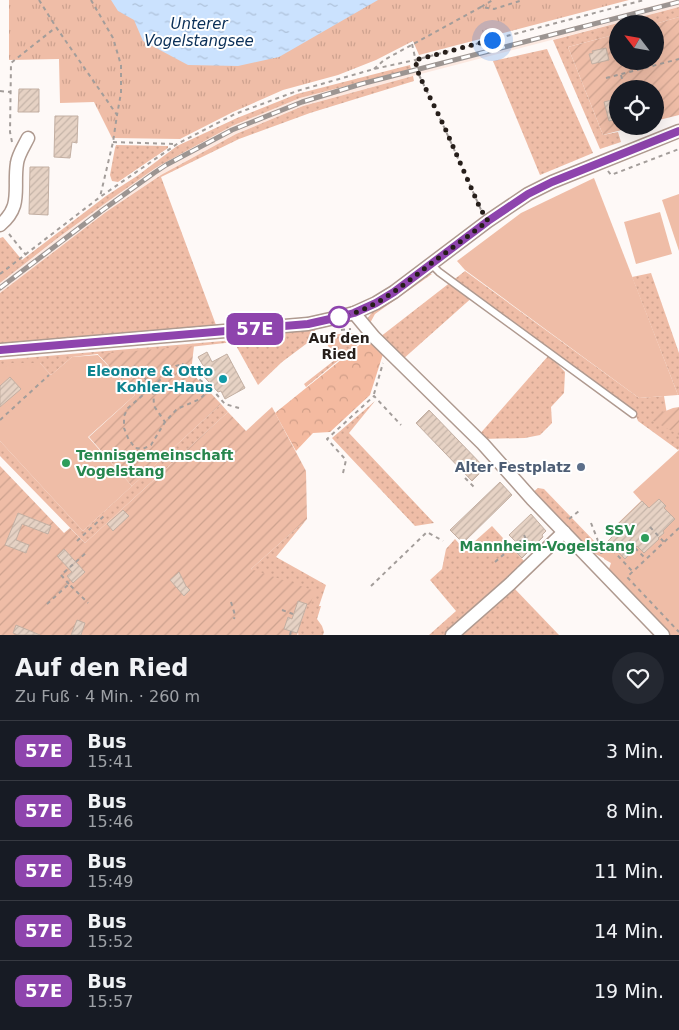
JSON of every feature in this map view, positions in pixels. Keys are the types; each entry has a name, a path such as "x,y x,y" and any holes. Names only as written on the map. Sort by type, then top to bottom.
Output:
{"street":[{"path":"0,350 308,324 354,313 376,303 435,268 488,221 528,194 552,182 679,131"},
{"path":"0,225 9,217 14,209 17,161 28,138"},
{"path":"354,313 366,329 482,444 532,499 663,635"},
{"path":"452,635 510,584 564,532"}],"lane":[{"path":"435,268 633,414"}],"path":[{"path":"39,0 116,115"},
{"path":"91,0 113,38 121,65 121,92 113,142 100,197"},
{"path":"374,69 384,60 493,0"},
{"path":"481,7 494,8 523,0"},
{"path":"0,274 100,197 177,144 236,114 297,91 374,69 644,0"},
{"path":"17,161 10,132 11,63 56,27"},
{"path":"412,44 419,75 480,208 488,221"},
{"path":"606,78 679,59"},
{"path":"621,75 622,80"},
{"path":"0,91 11,92"},
{"path":"113,142 177,144"},
{"path":"607,170 611,175 679,148"},
{"path":"0,225 26,255"},
{"path":"343,474 346,460 327,439 374,396 383,361"},
{"path":"211,388 200,399 177,409 165,422 151,445 142,449 136,448 128,438 124,428 124,416 128,408 176,366 182,364 191,368 200,380 211,388 224,404 239,408"},
{"path":"134,366 152,387 154,406 165,422"},
{"path":"0,420 49,375"},
{"path":"374,396 401,425"},
{"path":"465,478 474,487"},
{"path":"77,541 105,515"},
{"path":"591,523 600,546 601,558"},
{"path":"650,527 664,542"},
{"path":"679,528 627,577 679,632"},
{"path":"370,586 427,532 443,541"},
{"path":"496,562 525,537 534,552"},
{"path":"608,544 633,572"},
{"path":"636,548 646,559"},
{"path":"87,552 61,575 88,603"},
{"path":"66,581 69,578"},
{"path":"47,604 69,584"},
{"path":"231,602 235,616 234,619"},
{"path":"282,610 293,614"},
{"path":"290,635 291,631"}],"shaded area":[{"path":"679,0 679,7 648,15 618,15"},
{"path":"609,17 609,25 303,106 236,134 161,175 106,212 0,293 0,283 59,237 157,167 232,126 300,98"}],"green space":[{"path":"9,0 629,0 419,55 413,41 376,60 338,75 283,90 233,112 180,139 112,138 94,102 60,103 59,59 9,60"},
{"path":"679,7 679,17 664,21 664,15 648,15"},
{"path":"679,17 679,115 664,119 664,80 609,80 609,133 603,135 568,47 609,36 609,70 664,70 664,21"},
{"path":"609,25 609,36 568,47 603,135 619,135 621,142 600,149 553,40"},
{"path":"547,49 593,153 540,175 493,61"},
{"path":"410,65 411,69 300,98 232,126 157,167 59,237 0,283 0,238 3,237 22,260 106,196 177,146 237,118 297,94"},
{"path":"413,76 414,81 310,113 239,139 161,177 216,325 0,344 0,293 106,212 161,175 236,134 303,106"},
{"path":"116,145 168,146 168,148 118,182 112,181 110,175"},
{"path":"594,178 678,395 639,398 465,270 457,261 521,213"},
{"path":"679,194 679,251 662,200"},
{"path":"660,212 672,254 636,264 624,222"},
{"path":"465,271 639,398 664,396 669,427 679,433 679,449 638,421 634,411 475,295 402,360 380,337"},
{"path":"651,273 679,353 679,395 632,277"},
{"path":"427,274 432,274 375,314 369,325 367,319 373,311"},
{"path":"314,329 318,335 282,362 258,385 234,342 101,357 98,354 72,357 51,375 40,363 11,369 0,377 0,360 235,341 240,336"},
{"path":"361,334 367,337 306,387 304,384 336,359 324,339 332,335"},
{"path":"368,338 383,354 370,395 330,432 313,433 296,451 275,413"},
{"path":"194,346 191,372 221,404 132,486 89,437 135,395 98,354"},
{"name":"Tennisgemeinschaft Vogelstang","path":"98,355 135,395 88,437 132,486 83,531 0,441 0,371 11,363 40,363 51,375 72,357"},
{"path":"549,355 565,372 564,393 551,407 552,423 540,435 525,438 481,439 478,436"},
{"path":"375,401 349,433 434,523 415,526 332,438"},
{"path":"221,404 228,412 85,543 0,456 0,441 83,531"},
{"path":"272,407 306,471 307,519 251,569 315,591 310,605 307,605 297,635 0,635 0,466 64,533 70,528 85,543 228,412 246,431"},
{"path":"679,407 679,435 648,418 673,408"},
{"name":"SSV Mannheim-Vogelstang","path":"679,450 679,635 669,635 608,572 611,563 604,559 603,545 619,531 615,526 641,501 633,492"},
{"path":"538,488 544,489 597,544 604,544 618,565 585,549 532,493"},
{"path":"307,519 276,557 326,585 317,619 322,626 323,635 297,635 299,634 297,633 307,605 310,605 310,603 297,599 251,569"},
{"path":"492,526 525,562 522,568 446,635 429,635 456,611 430,580 442,569 446,549 455,539 465,550"},
{"path":"513,587 559,635 458,635"}],"water":[{"name":"Unterer Vogelstangsee","path":"111,0 378,0 279,57 238,66 188,65 143,41 134,20 118,11"}],"building":[{"path":"606,48 609,60 592,64 589,54 593,53 592,51"},
{"path":"19,89 39,89 39,112 18,112"},
{"path":"609,101 609,121 604,102"},
{"path":"55,116 78,116 77,143 72,142 70,158 54,157"},
{"path":"30,167 49,167 48,215 29,214"},
{"name":"Eleonore & Otto Kohler-Haus","path":"207,352 212,362 227,354 245,388 225,399 221,391 218,392 198,370 204,367 198,357"},
{"path":"10,377 21,389 0,407 0,386"},
{"path":"429,410 485,468 472,481 416,423"},
{"path":"500,482 512,495 463,543 450,530"},
{"path":"659,499 666,506 664,508 675,519 663,531 664,533 659,539 644,553 637,546 625,559 608,541 619,530 615,527 642,501 649,508"},
{"path":"123,510 129,516 113,531 107,524"},
{"path":"18,513 51,526 48,534 22,524 16,540 29,545 26,553 5,545"},
{"path":"531,514 546,531 542,535 543,537 522,558 512,548 517,543 509,535"},
{"path":"64,549 85,572 73,583 67,576 72,572 57,556"},
{"path":"179,572 190,590 184,596 170,580"},
{"path":"298,601 307,604 297,633 284,629 288,617 292,619"},
{"path":"77,620 85,623 81,635 71,635"},
{"path":"16,625 40,635 18,635 13,633"}],"railway":[{"path":"0,288 154,173 232,130 302,102 361,84 679,2"}],"bus line":[{"name":"57E","path":"0,350 308,324 354,313 394,292 488,221 528,194 552,182 679,131"}],"place":[{"name":"Auf den Ried","path":"339,317"},
{"name":"Eleonore & Otto Kohler-Haus","path":"223,379"},
{"name":"Tennisgemeinschaft Vogelstang","path":"66,463"},
{"name":"Alter Festplatz","path":"581,467"},
{"name":"SSV Mannheim-Vogelstang","path":"645,538"}],"route":[{"path":"339,317 354,313 376,303 394,292 488,221 480,208 419,75 415,60 492,40"}]}
